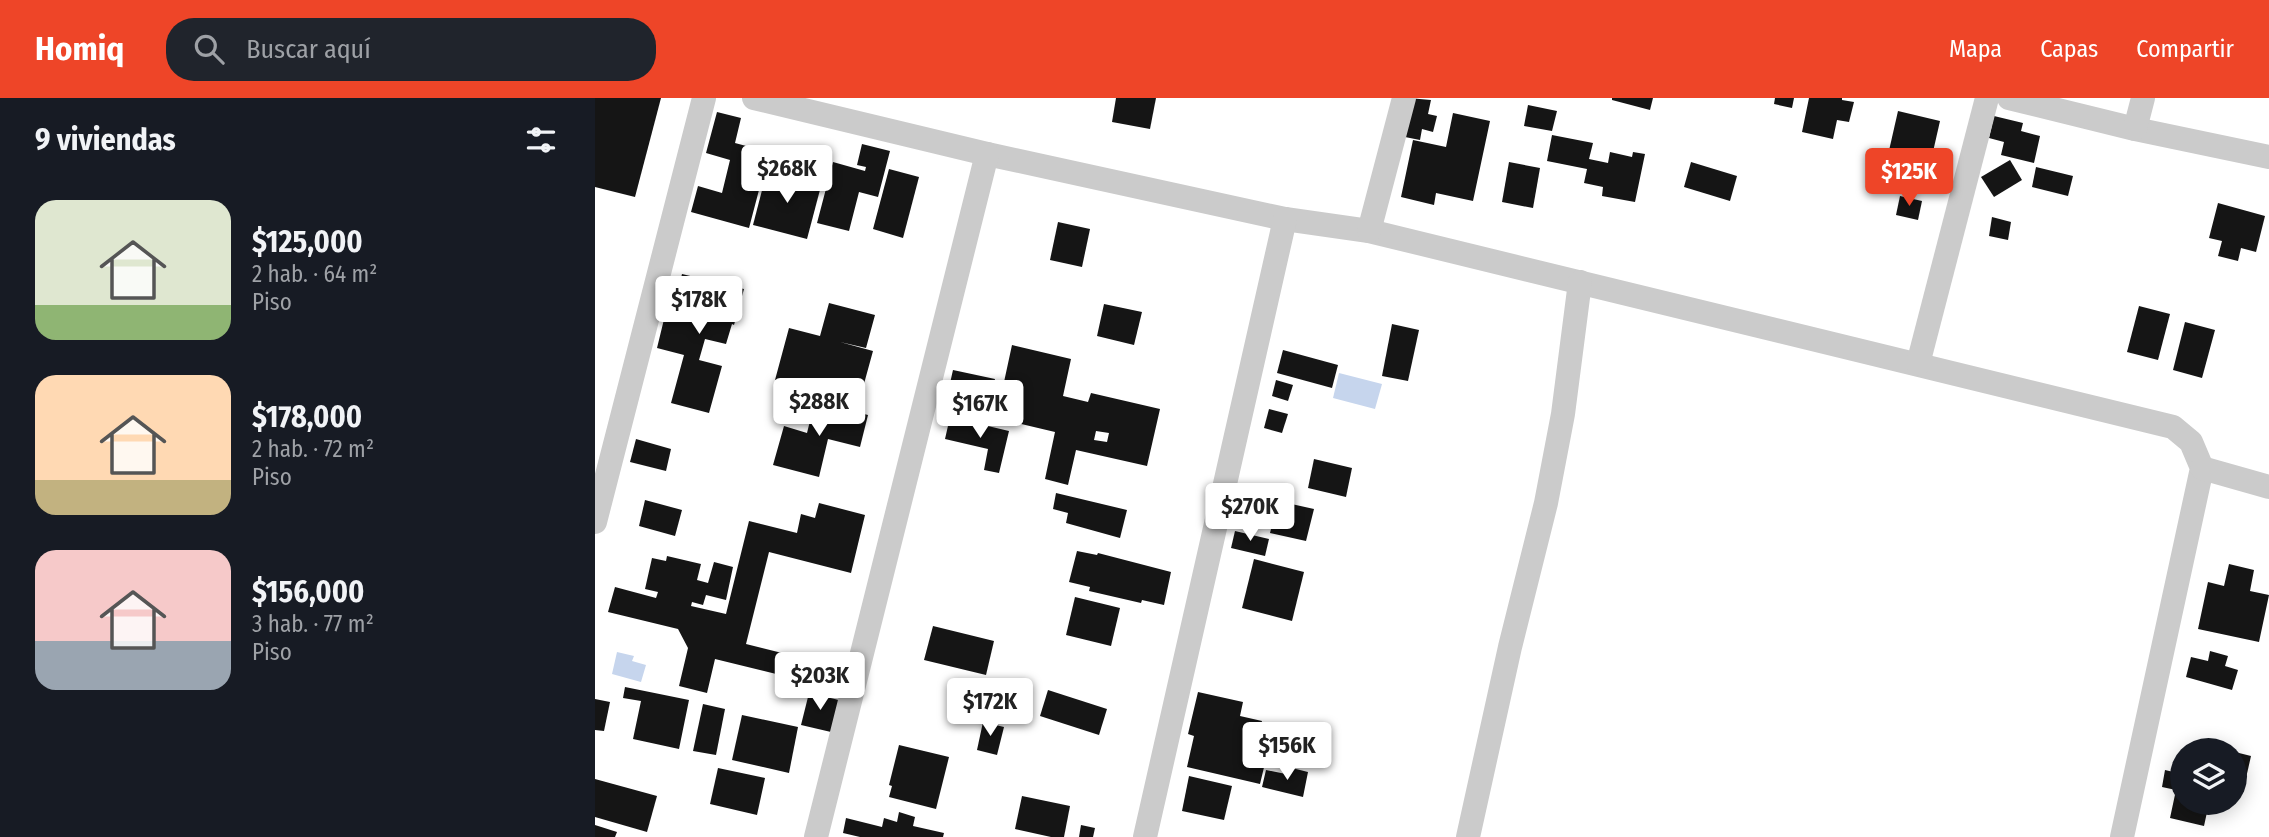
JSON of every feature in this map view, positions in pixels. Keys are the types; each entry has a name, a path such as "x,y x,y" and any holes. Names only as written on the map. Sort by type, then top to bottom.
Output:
{"street":[{"path":"595,522 704,98"},
{"path":"754,98 986,154 1285,219 1369,231 2173,427 2191,442 2202,468 2122,837"},
{"path":"1369,231 1404,98"},
{"path":"1918,364 1987,98"},
{"path":"2009,98 2135,129 2269,157"},
{"path":"2135,129 2143,98"},
{"path":"816,837 986,154"},
{"path":"1145,837 1285,219"},
{"path":"1468,837 1546,503 1563,414 1580,282"},
{"path":"2202,468 2269,486"}],"water":[{"path":"1339,373 1382,384 1375,409 1333,398"},
{"path":"617,652 634,656 632,661 646,665 641,682 612,674"}],"building":[{"path":"595,98 661,98 635,197 595,187"},
{"path":"1116,98 1156,98 1150,129 1112,122"},
{"path":"1408,98 1431,100 1428,114 1437,116 1433,132 1422,129 1420,140 1400,136"},
{"path":"1612,98 1653,98 1650,110"},
{"path":"1775,98 1794,98 1792,108 1774,104"},
{"path":"1809,98 1842,98 1854,102 1849,122 1837,120 1833,139 1802,132"},
{"path":"1528,105 1557,111 1552,131 1524,126"},
{"path":"1898,111 1940,121 1930,165 1888,155"},
{"path":"717,112 741,118 735,143 769,152 749,228 691,212 698,186 722,193 730,160 706,153"},
{"path":"1453,113 1490,121 1473,201 1436,193 1434,205 1401,197 1413,140 1446,147"},
{"path":"1994,116 2023,123 2021,131 2040,136 2034,163 2001,155 2004,142 1989,138"},
{"path":"1552,135 1593,143 1589,159 1608,163 1610,152 1632,157 1633,152 1645,154 1635,202 1602,196 1603,187 1584,183 1587,169 1547,161"},
{"path":"862,144 890,151 878,197 859,192 849,231 817,223 833,162 865,171 866,167 857,165"},
{"path":"2010,160 2022,180 1994,197 1981,177"},
{"path":"1509,162 1540,168 1533,208 1502,202"},
{"path":"1691,162 1737,176 1730,201 1684,187"},
{"path":"2036,167 2073,176 2068,196 2032,187"},
{"path":"889,169 919,177 903,238 873,229"},
{"path":"767,171 821,186 807,239 753,225"},
{"path":"1900,196 1922,201 1918,220 1896,215"},
{"path":"2218,203 2265,216 2256,252 2241,248 2238,261 2218,256 2222,241 2209,238"},
{"path":"1992,217 2011,222 2008,240 1989,236"},
{"path":"1058,222 1090,229 1082,267 1050,260"},
{"path":"682,274 744,289 726,344 705,339 699,360 722,366 709,413 671,403 684,355 657,348 667,307 673,309"},
{"path":"829,303 875,315 866,348 840,342 873,351 859,402 775,380 789,328 820,336"},
{"path":"1104,304 1142,312 1134,345 1097,336"},
{"path":"2139,306 2170,314 2158,360 2127,352"},
{"path":"2185,322 2215,330 2202,378 2173,370"},
{"path":"1392,324 1419,330 1408,381 1382,376"},
{"path":"1012,345 1071,359 1063,396 1088,402 1091,393 1160,409 1147,466 1076,450 1068,485 1045,479 1055,432 1004,420 1012,384 1004,382","holes":["1096,431 1109,433 1107,442 1094,440"]},
{"path":"1283,350 1338,365 1332,388 1277,373"},
{"path":"953,370 995,379 990,401 948,392"},
{"path":"1276,380 1293,385 1288,401 1272,396"},
{"path":"815,401 868,415 860,447 828,439 819,477 773,465 784,426 807,433"},
{"path":"1269,409 1288,414 1282,433 1264,428"},
{"path":"950,417 1009,431 999,473 984,470 988,449 945,439"},
{"path":"636,439 671,449 666,471 630,462"},
{"path":"1314,459 1352,468 1346,497 1308,488"},
{"path":"1056,493 1127,510 1120,538 1066,523 1068,513 1053,509"},
{"path":"645,500 682,510 675,536 639,526"},
{"path":"1278,501 1314,509 1306,541 1270,533"},
{"path":"819,503 865,515 851,573 769,552 746,644 834,666 829,687 715,659 707,693 679,686 688,648 678,629 608,612 615,587 656,598 658,592 645,589 652,558 666,561 667,556 701,564 697,580 708,583 714,562 733,567 726,600 706,595 703,605 692,602 691,606 726,614 749,521 797,533 801,514 815,518"},
{"path":"1235,531 1269,539 1265,556 1231,548"},
{"path":"1077,551 1098,553 1171,572 1164,605 1142,600 1141,603 1089,591 1090,587 1069,582"},
{"path":"1254,559 1304,572 1292,621 1242,608"},
{"path":"2229,564 2254,570 2250,591 2269,595 2259,642 2198,629 2208,582 2224,586"},
{"path":"1075,597 1120,608 1111,646 1066,635"},
{"path":"933,626 994,641 986,675 924,660"},
{"path":"2210,651 2228,656 2225,666 2238,670 2232,690 2186,677 2191,657 2208,661"},
{"path":"625,687 689,700 679,749 633,739 641,701 623,698"},
{"path":"1048,690 1107,709 1099,735 1040,716"},
{"path":"1198,692 1243,702 1240,716 1262,721 1255,750 1255,756 1266,759 1260,784 1187,767 1194,736 1188,734"},
{"path":"809,693 839,700 831,732 801,725"},
{"path":"595,699 610,702 604,731 595,730"},
{"path":"703,704 725,709 716,755 693,751"},
{"path":"742,715 798,727 789,773 732,760"},
{"path":"983,722 1004,727 997,755 977,750"},
{"path":"899,745 949,757 936,809 889,797 892,786 889,785"},
{"path":"2247,755 2251,756 2247,774"},
{"path":"1288,767 1308,772 1303,797 1262,787 1266,770 1286,774"},
{"path":"718,768 765,778 757,815 710,804"},
{"path":"2165,770 2170,771 2170,789 2162,787"},
{"path":"1189,776 1232,786 1224,820 1182,811"},
{"path":"595,779 657,796 647,832 595,817"},
{"path":"1022,796 1070,806 1064,837 1015,829"},
{"path":"899,812 915,817 913,826 944,833 943,837 860,837 843,833 846,818 882,827 884,818 897,822"},
{"path":"2171,815 2206,815 2204,826 2170,818"},
{"path":"595,825 617,832 615,837 595,837"},
{"path":"1081,825 1095,828 1093,837 1079,837"}]}
